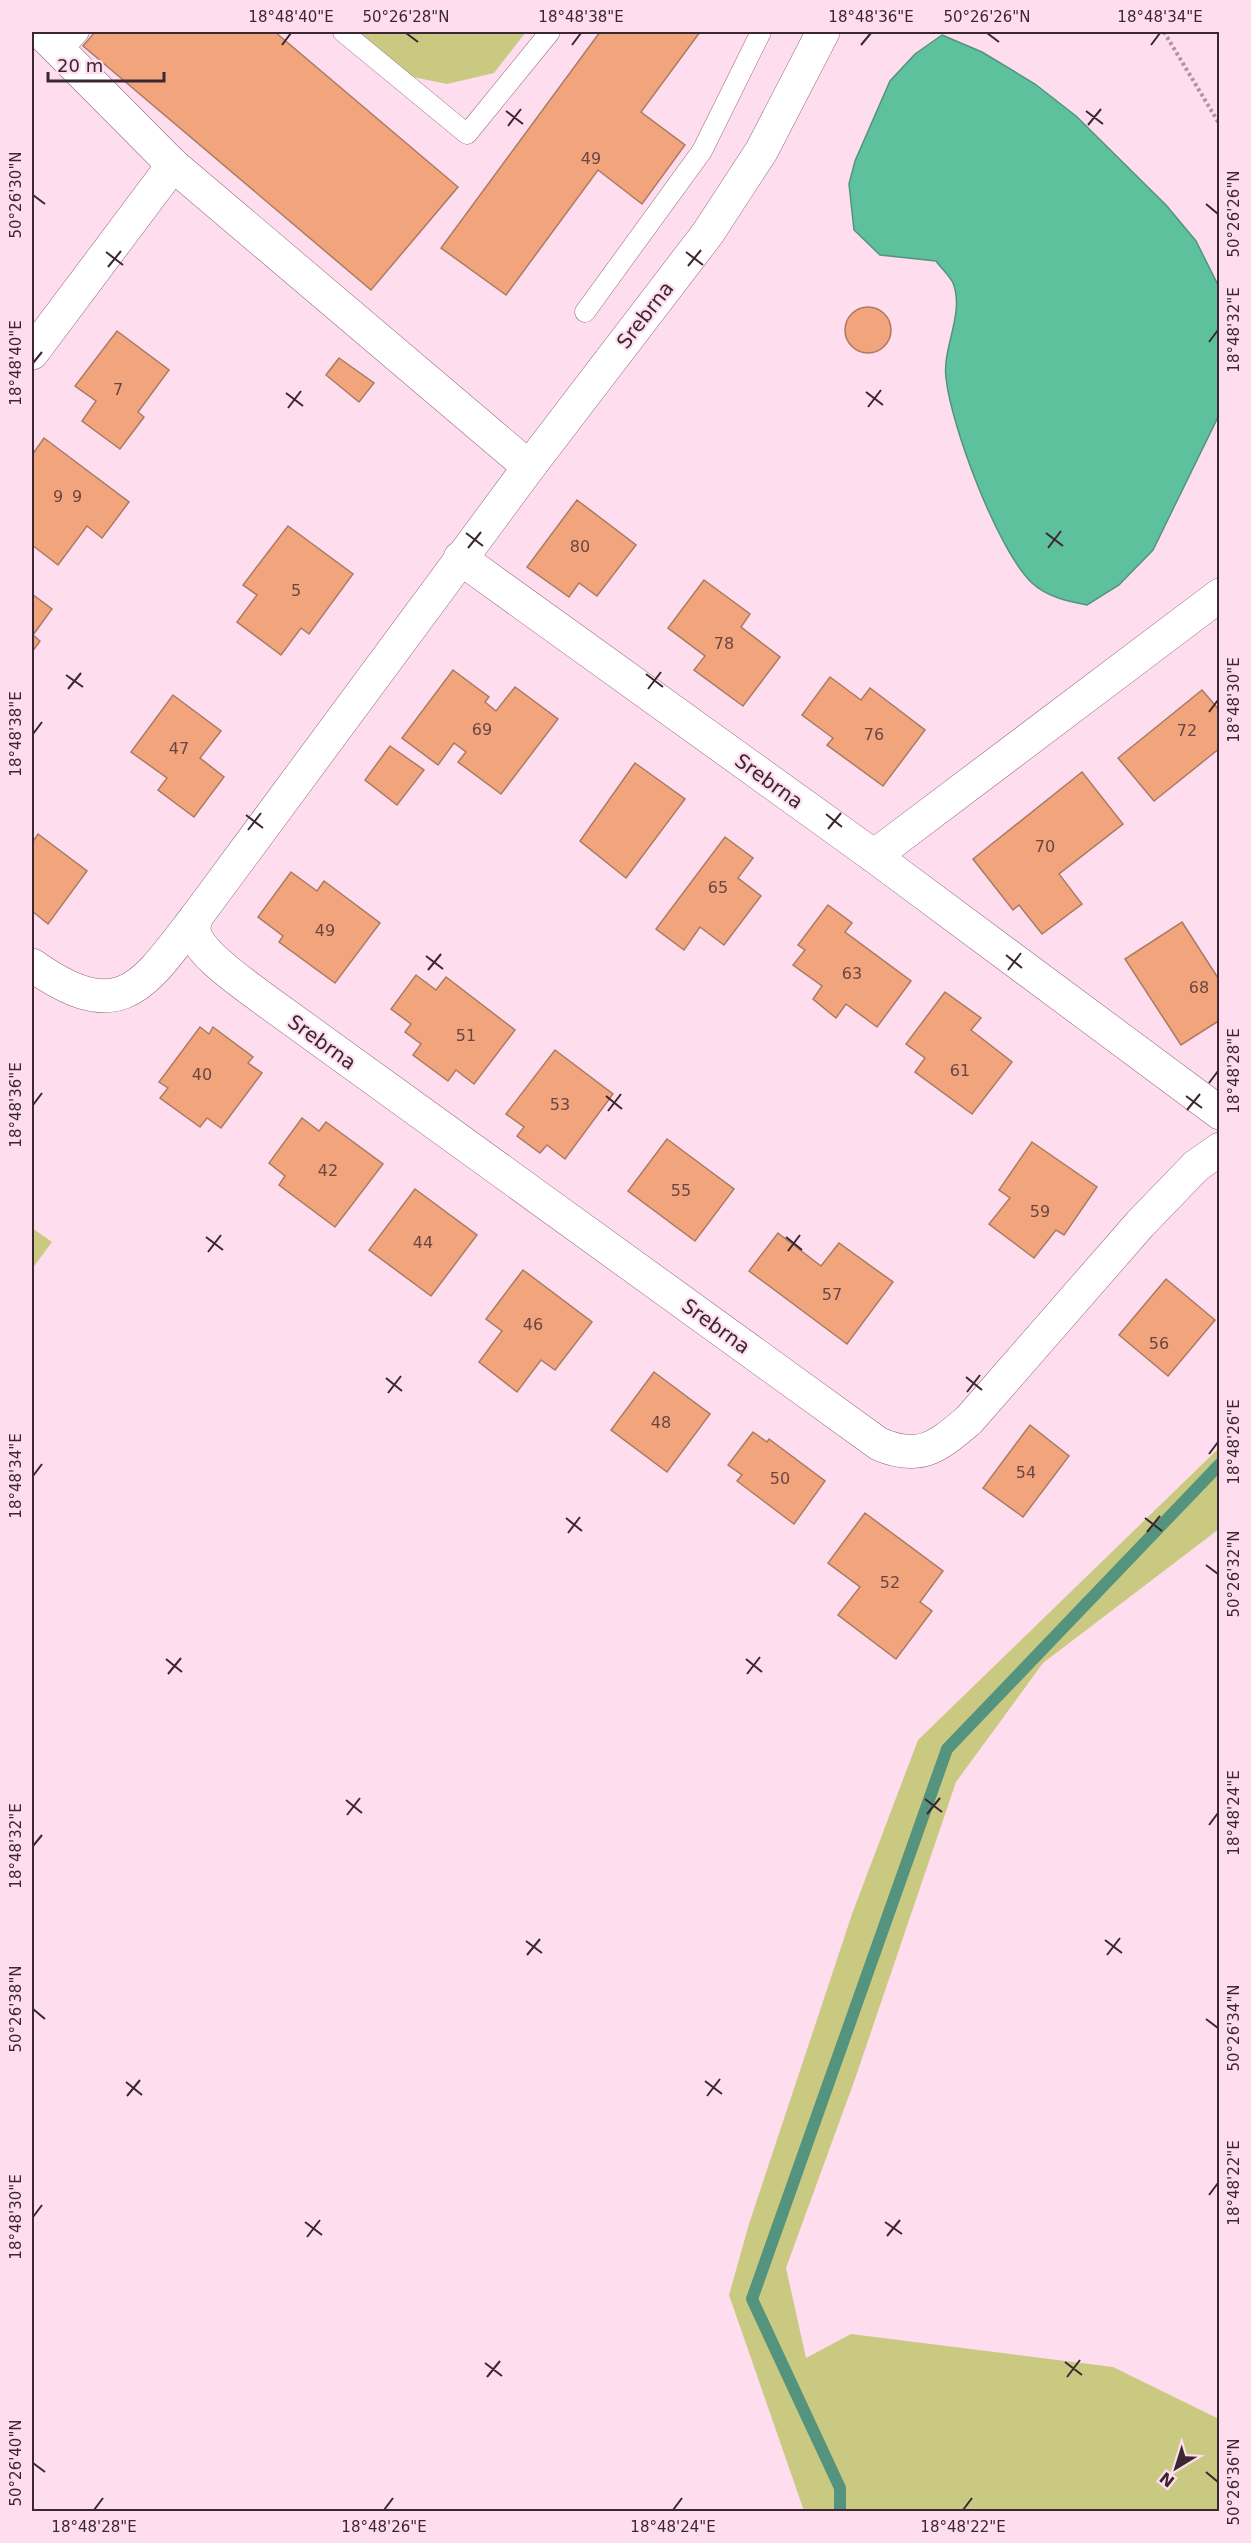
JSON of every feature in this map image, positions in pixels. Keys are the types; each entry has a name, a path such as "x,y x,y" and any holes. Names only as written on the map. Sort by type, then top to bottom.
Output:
{"street":[{"name":"Srebrna","path":"32,965 69,988 110,996 128,993 151,976 460,558 708,233 762,150 823,32"},
{"path":"60,38 173,165 529,466"},
{"path":"32,353 173,165"},
{"name":"Srebrna","path":"460,558 874,856 1220,1113"},
{"path":"874,856 1220,595"},
{"name":"Srebrna","path":"197,916 193,929 198,942 218,962 261,997 870,1437 900,1453 938,1446 969,1420 1140,1224 1196,1166 1220,1149"}],"lane":[{"path":"343,32 467,134 550,32"},
{"path":"585,312 702,151 761,32"}],"path":[{"path":"1164,32 1220,125"}],"shaded area":[{"path":"359,32 526,32 494,73 447,84 413,77"},
{"path":"942,35 982,52 1035,84 1076,116 1166,205 1196,241 1219,287 1219,415 1153,550 1119,585 1087,605 1051,595 1032,583 1005,544 978,487 957,426 946,378 947,355 956,306 953,283 936,261 880,255 854,230 849,184 855,161 890,81 915,54"},
{"path":"32,1228 52,1242 32,1269"},
{"path":"1219,1448 1219,1529 1043,1663 956,1782 855,2079 786,2268 806,2358 851,2334 1113,2367 1219,2419 1219,2511 804,2511 729,2295 749,2224 852,1914 918,1740"}],"building":[{"path":"95,32 275,32 458,187 371,290 83,46"},
{"path":"600,32 700,32 641,112 685,145 642,204 598,170 506,295 441,248"},
{"path":"873,307 885,313 890,321 890,339 885,347 877,352 863,353 851,347 846,339 845,325 851,313 859,308"},
{"path":"117,331 169,370 138,412 144,417 120,449 82,421 96,401 75,386"},
{"path":"339,358 374,383 359,402 326,375"},
{"path":"44,438 129,502 102,538 87,526 58,565 32,545 32,455"},
{"path":"577,500 636,545 597,596 579,583 569,597 527,567"},
{"path":"288,526 353,574 309,634 301,628 281,655 237,622 257,595 243,585"},
{"path":"704,580 750,614 741,627 780,657 743,706 694,670 705,656 668,628"},
{"path":"32,594 52,609 33,635 40,641 32,652"},
{"path":"453,670 489,697 485,702 496,711 515,687 558,719 501,794 458,762 466,752 454,743 438,765 402,738"},
{"path":"830,677 861,700 870,688 925,730 883,786 827,745 833,738 802,715"},
{"path":"1202,690 1220,711 1220,748 1154,801 1118,758"},
{"path":"173,695 221,731 200,758 224,777 194,817 158,790 167,778 131,752"},
{"path":"390,746 424,770 397,805 365,780"},
{"path":"635,763 685,799 626,878 580,841"},
{"path":"1082,772 1123,824 1059,874 1082,904 1042,934 1019,905 1013,910 973,859"},
{"path":"38,834 87,871 48,924 32,911 32,843"},
{"path":"725,837 753,858 738,878 761,896 724,945 700,927 684,950 656,929"},
{"path":"291,872 317,891 324,881 380,923 335,983 279,942 283,936 258,917"},
{"path":"828,905 852,923 845,932 911,981 877,1027 846,1004 836,1018 813,999 822,986 793,965 805,950 798,945"},
{"path":"1182,922 1220,981 1220,1020 1181,1045 1125,959"},
{"path":"416,975 436,990 446,977 515,1030 474,1084 456,1070 448,1081 413,1055 421,1044 405,1032 411,1024 391,1009"},
{"path":"945,992 981,1018 971,1030 1012,1062 972,1114 915,1072 925,1058 906,1044"},
{"path":"200,1027 209,1034 213,1027 253,1057 248,1063 262,1073 221,1128 207,1118 200,1127 160,1098 168,1088 159,1082"},
{"path":"555,1050 613,1094 565,1159 547,1145 540,1153 517,1136 524,1127 506,1114"},
{"path":"302,1118 319,1131 326,1122 383,1164 335,1227 279,1185 285,1176 269,1163"},
{"path":"667,1139 734,1189 695,1241 628,1191"},
{"path":"1032,1142 1097,1187 1064,1235 1056,1230 1034,1258 989,1224 1010,1198 999,1190"},
{"path":"415,1189 477,1235 431,1296 369,1250"},
{"path":"778,1233 821,1266 839,1243 893,1282 847,1344 749,1271"},
{"path":"523,1270 592,1322 555,1370 541,1360 517,1392 479,1362 502,1331 486,1319"},
{"path":"1166,1279 1215,1320 1168,1376 1119,1335"},
{"path":"654,1372 710,1414 667,1472 611,1430"},
{"path":"1030,1425 1069,1456 1023,1517 983,1488"},
{"path":"753,1432 767,1442 769,1439 825,1481 794,1524 737,1481 742,1475 728,1465"},
{"path":"865,1513 943,1571 920,1602 932,1611 896,1659 838,1615 860,1587 828,1563"}],"waterway":[{"path":"840,2512 840,2488 752,2299 947,1749 1220,1464"}]}
